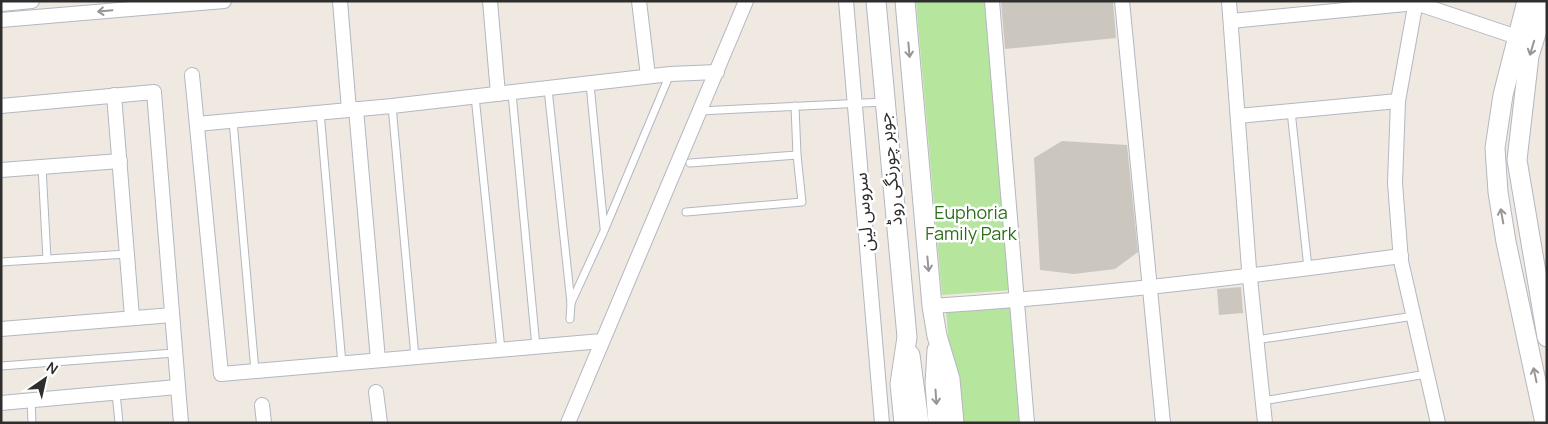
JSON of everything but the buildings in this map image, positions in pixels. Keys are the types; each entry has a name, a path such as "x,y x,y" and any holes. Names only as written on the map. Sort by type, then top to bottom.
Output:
{"main road":[{"name":"جوہر چورنگی روڈ","path":"876,1 907,338 919,423"},
{"name":"جوہر چورنگی روڈ","path":"905,1 932,306 937,336 950,379 954,423"},
{"path":"1527,1 1503,95 1495,148 1498,192 1545,423"},
{"path":"1546,1 1529,56 1516,160 1540,260 1547,337"},
{"name":"جوہر چورنگی روڈ","path":"937,336 935,384 938,423"},
{"name":"جوہر چورنگی روڈ","path":"904,423 900,384 907,338"}],"street":[{"path":"1,4 32,1"},
{"path":"1,20 224,1"},
{"path":"340,1 378,360"},
{"path":"490,1 505,93"},
{"path":"639,1 648,76"},
{"path":"568,423 746,1"},
{"name":"سروس لین","path":"846,1 882,423"},
{"path":"992,1 1027,423"},
{"path":"1122,1 1148,287 1163,423"},
{"path":"1229,1 1250,276 1265,423"},
{"path":"1231,20 1322,7 1416,2 1517,37"},
{"path":"1416,2 1398,101 1395,183 1401,256 1438,423"},
{"path":"197,124 392,106 648,76 717,72"},
{"path":"192,74 221,374 602,341"},
{"path":"1,106 154,92 181,423"},
{"path":"114,95 132,317"},
{"path":"1238,116 1398,101"},
{"path":"1,170 120,161"},
{"path":"932,306 1017,301 1250,276 1401,256"},
{"path":"1,329 172,315"},
{"path":"1,403 177,387"},
{"path":"376,392 380,423"},
{"path":"262,405 264,423"}],"lane":[{"path":"571,303 604,231 670,74"},
{"path":"590,84 604,231"},
{"path":"548,89 571,303 570,320"},
{"path":"505,93 536,346"},
{"path":"475,96 501,350"},
{"path":"700,111 884,102"},
{"path":"392,106 415,357"},
{"path":"686,212 802,202 797,155 795,106"},
{"path":"1291,111 1308,268"},
{"path":"320,112 342,364"},
{"path":"233,121 255,371"},
{"path":"690,163 797,155"},
{"path":"42,167 47,259"},
{"path":"1,262 127,254"},
{"path":"1256,340 1414,316"},
{"path":"1,366 174,354"},
{"path":"1262,401 1428,374"},
{"path":"116,393 120,423"},
{"path":"31,400 32,423"}],"green space":[{"name":"Euphoria Family Park","path":"916,1 986,1 1012,290 942,295"},
{"path":"1011,305 1022,423 956,423 946,311"}]}
